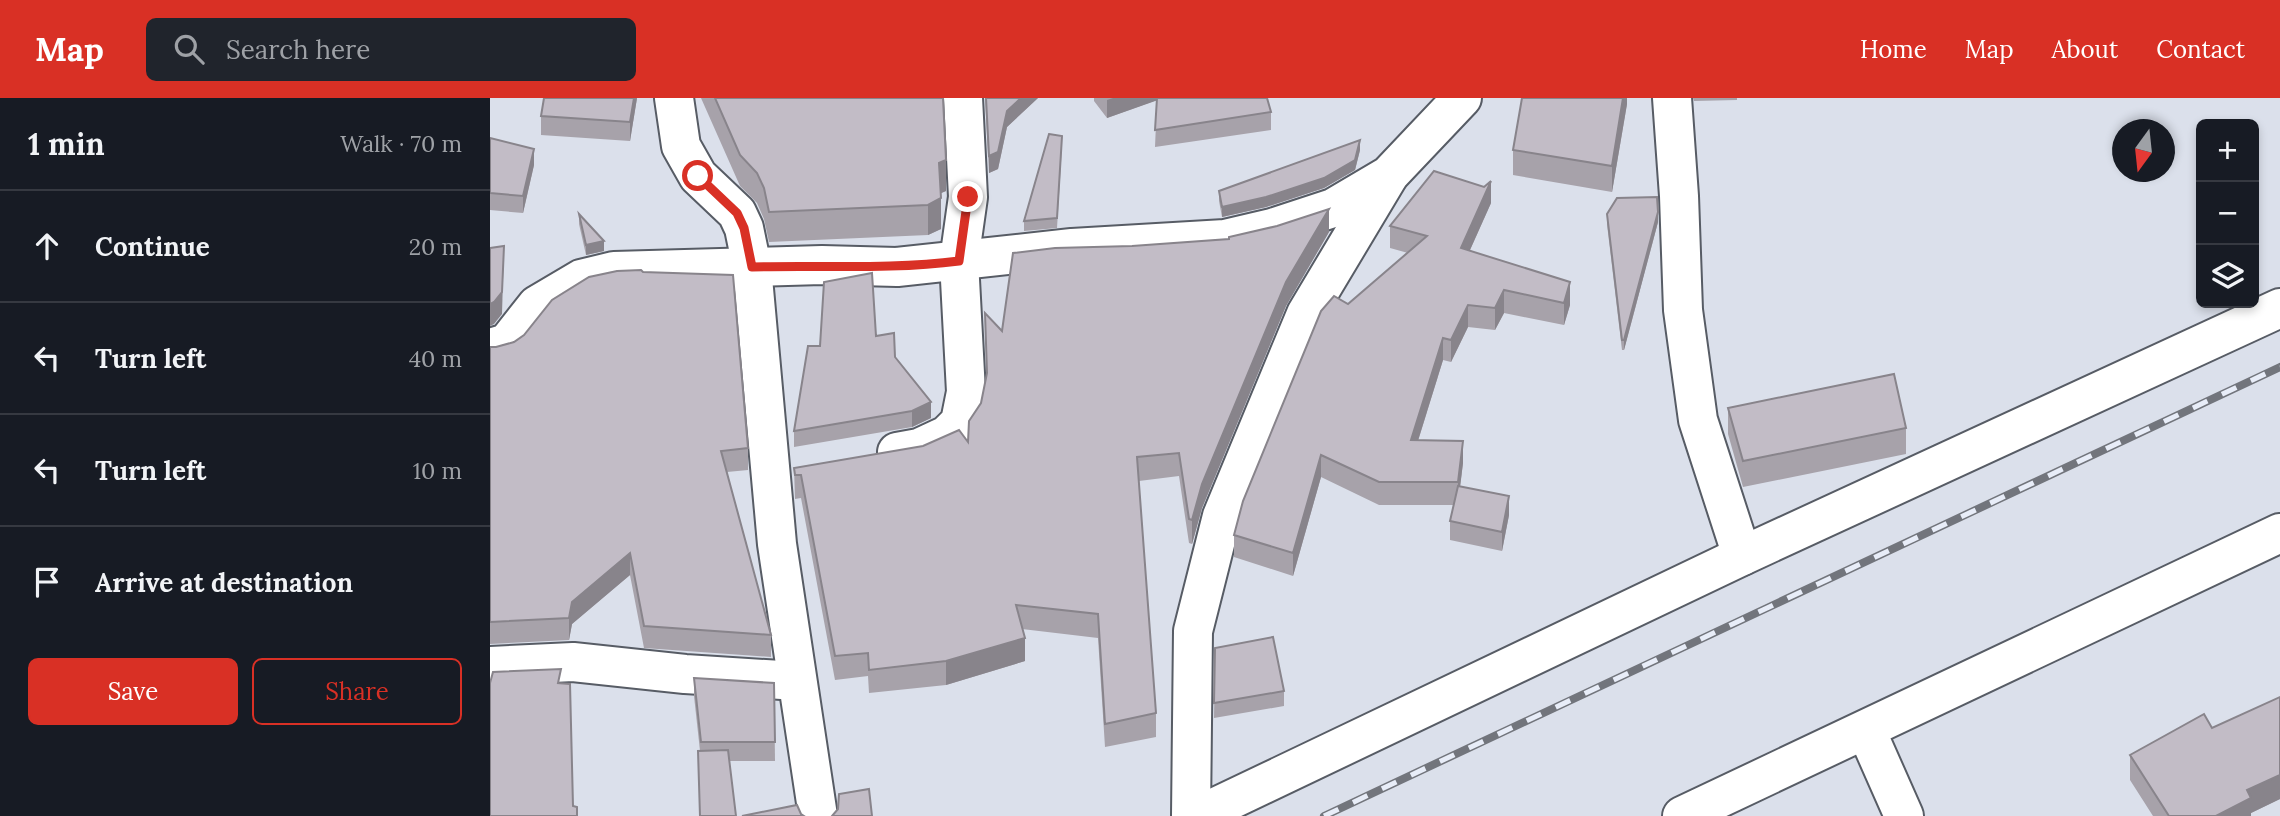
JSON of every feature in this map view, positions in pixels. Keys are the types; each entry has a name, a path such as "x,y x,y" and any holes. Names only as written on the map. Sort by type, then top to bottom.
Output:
{"street":[{"path":"674,98 681,146 698,176 737,213 744,228 752,267 788,470 777,544 818,816"},
{"path":"868,457 919,448 947,435 960,422 966,392 959,261 968,197 963,98"},
{"path":"1191,816 1193,631 1222,516 1306,314 1389,175 1462,98"},
{"path":"1672,98 1683,310 1698,420 1742,556"},
{"path":"490,348 506,342 537,305 581,279 614,271 822,265 897,267 1072,248 1225,239 1272,228 1333,208 1389,175"},
{"path":"1197,816 1742,556 2280,308"},
{"path":"1682,816 2280,533"},
{"path":"490,666 573,662 685,674 797,681"},
{"path":"1866,730 1904,816"}],"building":[{"path":"544,98 634,98 630,122 541,116"},
{"path":"715,98 943,98 946,160 939,163 941,198 928,205 769,212 764,188 757,173 740,155"},
{"path":"986,98 1021,98 1007,111 998,152 989,156"},
{"path":"1157,98 1267,98 1271,112 1155,130"},
{"path":"1522,98 1623,98 1612,166 1513,150"},
{"path":"1049,134 1062,136 1057,218 1024,221"},
{"path":"490,138 534,149 523,196 490,193"},
{"path":"1360,140 1355,160 1324,178 1266,197 1222,207 1219,191"},
{"path":"1434,171 1484,187 1491,181 1461,248 1570,282 1564,303 1504,290 1495,308 1468,305 1451,340 1443,338 1411,440 1463,441 1458,482 1379,482 1321,455 1293,553 1234,535 1243,501 1321,311 1334,296 1348,304 1427,236 1390,226"},
{"path":"1657,197 1658,212 1622,340 1607,214 1617,198"},
{"path":"1329,209 1286,282 1202,484 1192,520 1189,519 1179,453 1137,457 1156,713 1105,724 1098,614 1016,605 1025,638 946,661 869,670 868,653 835,656 801,475 795,475 794,468 923,446 959,430 968,442 969,421 981,403 987,373 985,313 1002,331 1013,253 1055,248 1229,239"},
{"path":"579,214 604,241 586,245"},
{"path":"504,246 502,292 490,304 490,248"},
{"path":"617,271 733,275 748,448 721,451 771,635 644,626 630,553 572,602 569,618 490,622 490,347 514,342 524,335 552,300 589,277"},
{"path":"872,273 876,336 894,333 895,357 931,402 912,411 794,431 808,346 820,346 824,282"},
{"path":"1894,374 1906,428 1743,461 1728,408"},
{"path":"1458,486 1509,496 1502,532 1450,521"},
{"path":"1273,637 1284,691 1214,703 1215,648"},
{"path":"561,669 558,683 570,684 573,806 577,807 577,816 490,816 490,683 493,672"},
{"path":"694,678 774,683 775,742 701,742"},
{"path":"2280,697 2280,775 2247,790 2251,798 2216,816 2169,816 2130,755 2204,714 2212,728"},
{"path":"728,750 736,816 700,816 698,751"},
{"path":"869,789 872,816 832,816 838,809 839,794"},
{"path":"797,805 804,816 742,816"}],"railway":[{"path":"1324,816 2280,367"}],"route":[{"path":"698,176 737,213 744,228 752,267 897,267 959,261 968,197"}]}
